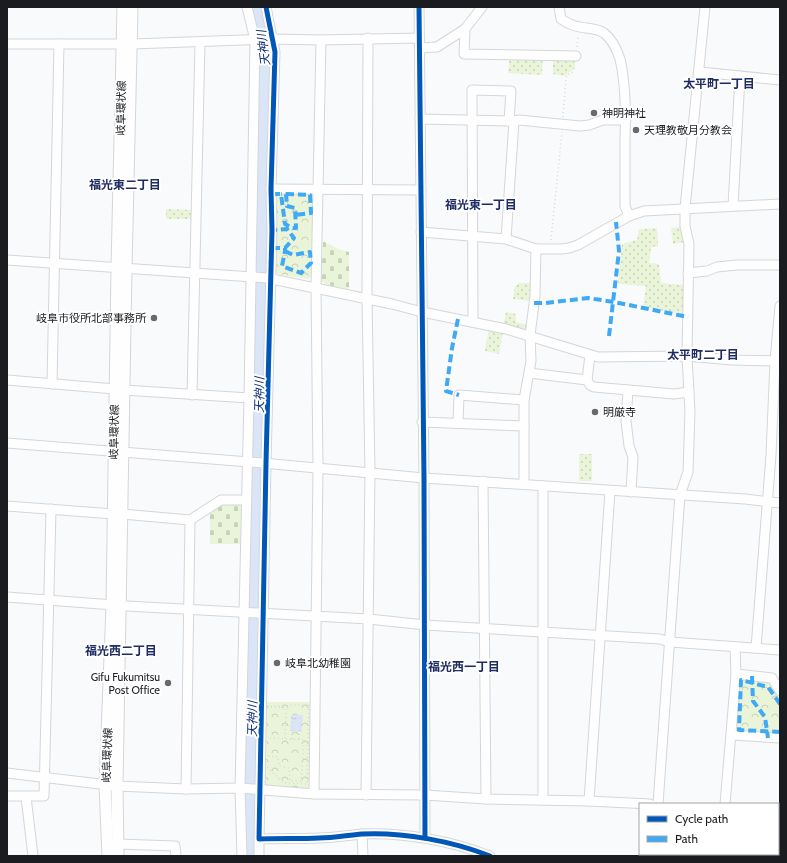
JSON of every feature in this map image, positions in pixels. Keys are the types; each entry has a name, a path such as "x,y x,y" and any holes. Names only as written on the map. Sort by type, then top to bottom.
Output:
{"main road":[{"name":"岐阜環状線","path":"123,7 127,44"},
{"name":"岐阜環状線","path":"118,856 116,605 121,269 127,44 132,7"},
{"name":"岐阜環状線","path":"108,856 106,786 116,605"}],"street":[{"path":"242,856 240,788 245,613 256,40 247,7"},
{"path":"259,856 258,839 265,463 269,279 272,230 271,189 275,52 266,7"},
{"path":"419,7 422,232 422,422 424,478 425,838"},
{"path":"420,48 437,47 465,29 482,7"},
{"path":"559,7 561,19 567,23 579,27 592,28 603,33 609,38 620,59 625,94 625,206 628,216"},
{"path":"658,803 680,495 688,472 689,244 685,226 685,208 700,72 705,7"},
{"path":"465,29 464,54 576,56"},
{"path":"366,795 370,472 367,299 368,38"},
{"path":"7,44 127,44 256,40 419,38"},
{"path":"314,794 318,468 316,288 321,40"},
{"path":"192,395 200,42"},
{"path":"52,384 59,44"},
{"path":"700,72 780,80"},
{"path":"733,206 740,76"},
{"path":"473,322 472,90 511,91 512,121 506,239"},
{"path":"420,119 519,120 580,126 589,125 603,120 626,120"},
{"path":"271,189 421,190"},
{"path":"422,232 506,239 536,249 569,248 578,245 628,216 644,211 780,204"},
{"path":"524,484 524,400 531,361 530,335 535,296 536,249"},
{"path":"7,260 269,279 506,329 530,335 590,355 607,357 688,356 732,360 778,361"},
{"path":"688,273 707,271 717,267 737,265 780,265"},
{"path":"756,648 778,361 780,306"},
{"path":"590,355 587,380 590,385 594,387 674,394 689,392"},
{"path":"529,373 587,380"},
{"path":"7,380 192,395 249,398"},
{"path":"628,390 626,421 629,446 633,457 632,492"},
{"path":"458,423 458,395 524,400"},
{"path":"422,422 524,426"},
{"path":"7,443 265,463 424,478 780,503"},
{"path":"483,481 486,799"},
{"path":"543,486 543,800"},
{"path":"589,801 610,491"},
{"path":"7,506 190,520 221,500 246,500"},
{"path":"7,796 44,796 50,509"},
{"path":"186,789 190,520"},
{"path":"7,596 116,605 369,619 425,625 660,639 670,642 780,650"},
{"path":"725,803 736,674 735,647"},
{"path":"736,674 772,678 780,691"},
{"path":"732,735 780,738"},
{"path":"7,773 106,786 186,789 240,788 314,794 425,795 486,799 639,803"},
{"path":"26,797 32,856"},
{"path":"362,834 363,856"},
{"path":"258,839 321,838 379,834 425,838 469,847 490,856"},
{"path":"118,844 175,846 176,856"}],"path":[{"path":"551,248 563,126 566,78 572,73 574,68 579,27"},
{"path":"309,705 309,740 307,784 284,783 264,764 266,706 309,705"},
{"path":"285,739 286,708 269,707 266,756 278,757 279,766 289,768 290,780 301,781 304,740"},
{"path":"292,739 293,718 300,718 299,740"},
{"path":"267,738 309,740"}],"green space":[{"path":"510,53 543,55 542,75 508,73"},
{"path":"553,54 574,55 575,68 565,76 553,74"},
{"path":"276,192 310,192 314,196 312,276 308,279 277,274 273,268"},
{"path":"166,209 192,210 192,219 166,219"},
{"path":"683,227 685,242 673,244 671,228"},
{"path":"657,228 658,246 651,247 649,263 659,264 661,283 685,285 685,315 643,307 646,286 618,284 622,244 637,240 639,229"},
{"path":"323,241 338,249 349,252 349,289 327,285 321,281"},
{"path":"519,283 533,283 532,301 513,299 515,286"},
{"path":"506,312 516,314 516,322 528,325 527,331 503,327"},
{"path":"489,329 503,332 499,354 485,351"},
{"path":"579,454 592,454 592,481 579,481"},
{"path":"221,503 240,503 242,508 242,544 210,544 210,511"},
{"path":"738,677 771,682 780,699 780,735 735,733"},
{"path":"264,702 313,702 311,791 261,787"}],"water":[{"path":"291,715 303,715 302,732 290,731"}],"waterway":[{"name":"天神川","path":"252,856 250,817 266,77 263,31 258,7"}],"marked path":[{"path":"272,194 281,194 285,224 292,228 296,228 295,208 287,206 286,194 281,194"},
{"path":"286,194 310,195 311,213 296,215"},
{"path":"609,336 619,251 616,222"},
{"path":"272,230 287,229 294,238 285,248 272,248"},
{"path":"285,248 282,266 301,273 311,263 310,252 293,255 285,251"},
{"path":"534,303 588,298 688,317"},
{"path":"458,319 446,391 459,395"},
{"path":"752,676 753,701 765,717 768,738"},
{"path":"780,704 768,687 741,680 739,730 780,732"}],"cycle path":[{"path":"266,7 275,52 271,189 272,230 259,839 325,838 362,834 394,834 444,842 490,856"},
{"path":"419,7 424,478 425,838"}],"place":[{"name":"神明神社","path":"594,113"},
{"name":"天理教敬月分教会","path":"636,130"},
{"name":"岐阜市役所北部事務所","path":"154,318"},
{"name":"明厳寺","path":"595,412"},
{"name":"岐阜北幼稚園","path":"277,663"},
{"name":"Gifu Fukumitsu Post Office","path":"168,683"}],"district":[{"name":"太平町一丁目","path":"719,83"},
{"name":"福光東二丁目","path":"125,184"},
{"name":"福光東一丁目","path":"481,204"},
{"name":"太平町二丁目","path":"703,354"},
{"name":"福光西二丁目","path":"121,650"},
{"name":"福光西一丁目","path":"464,666"}]}
